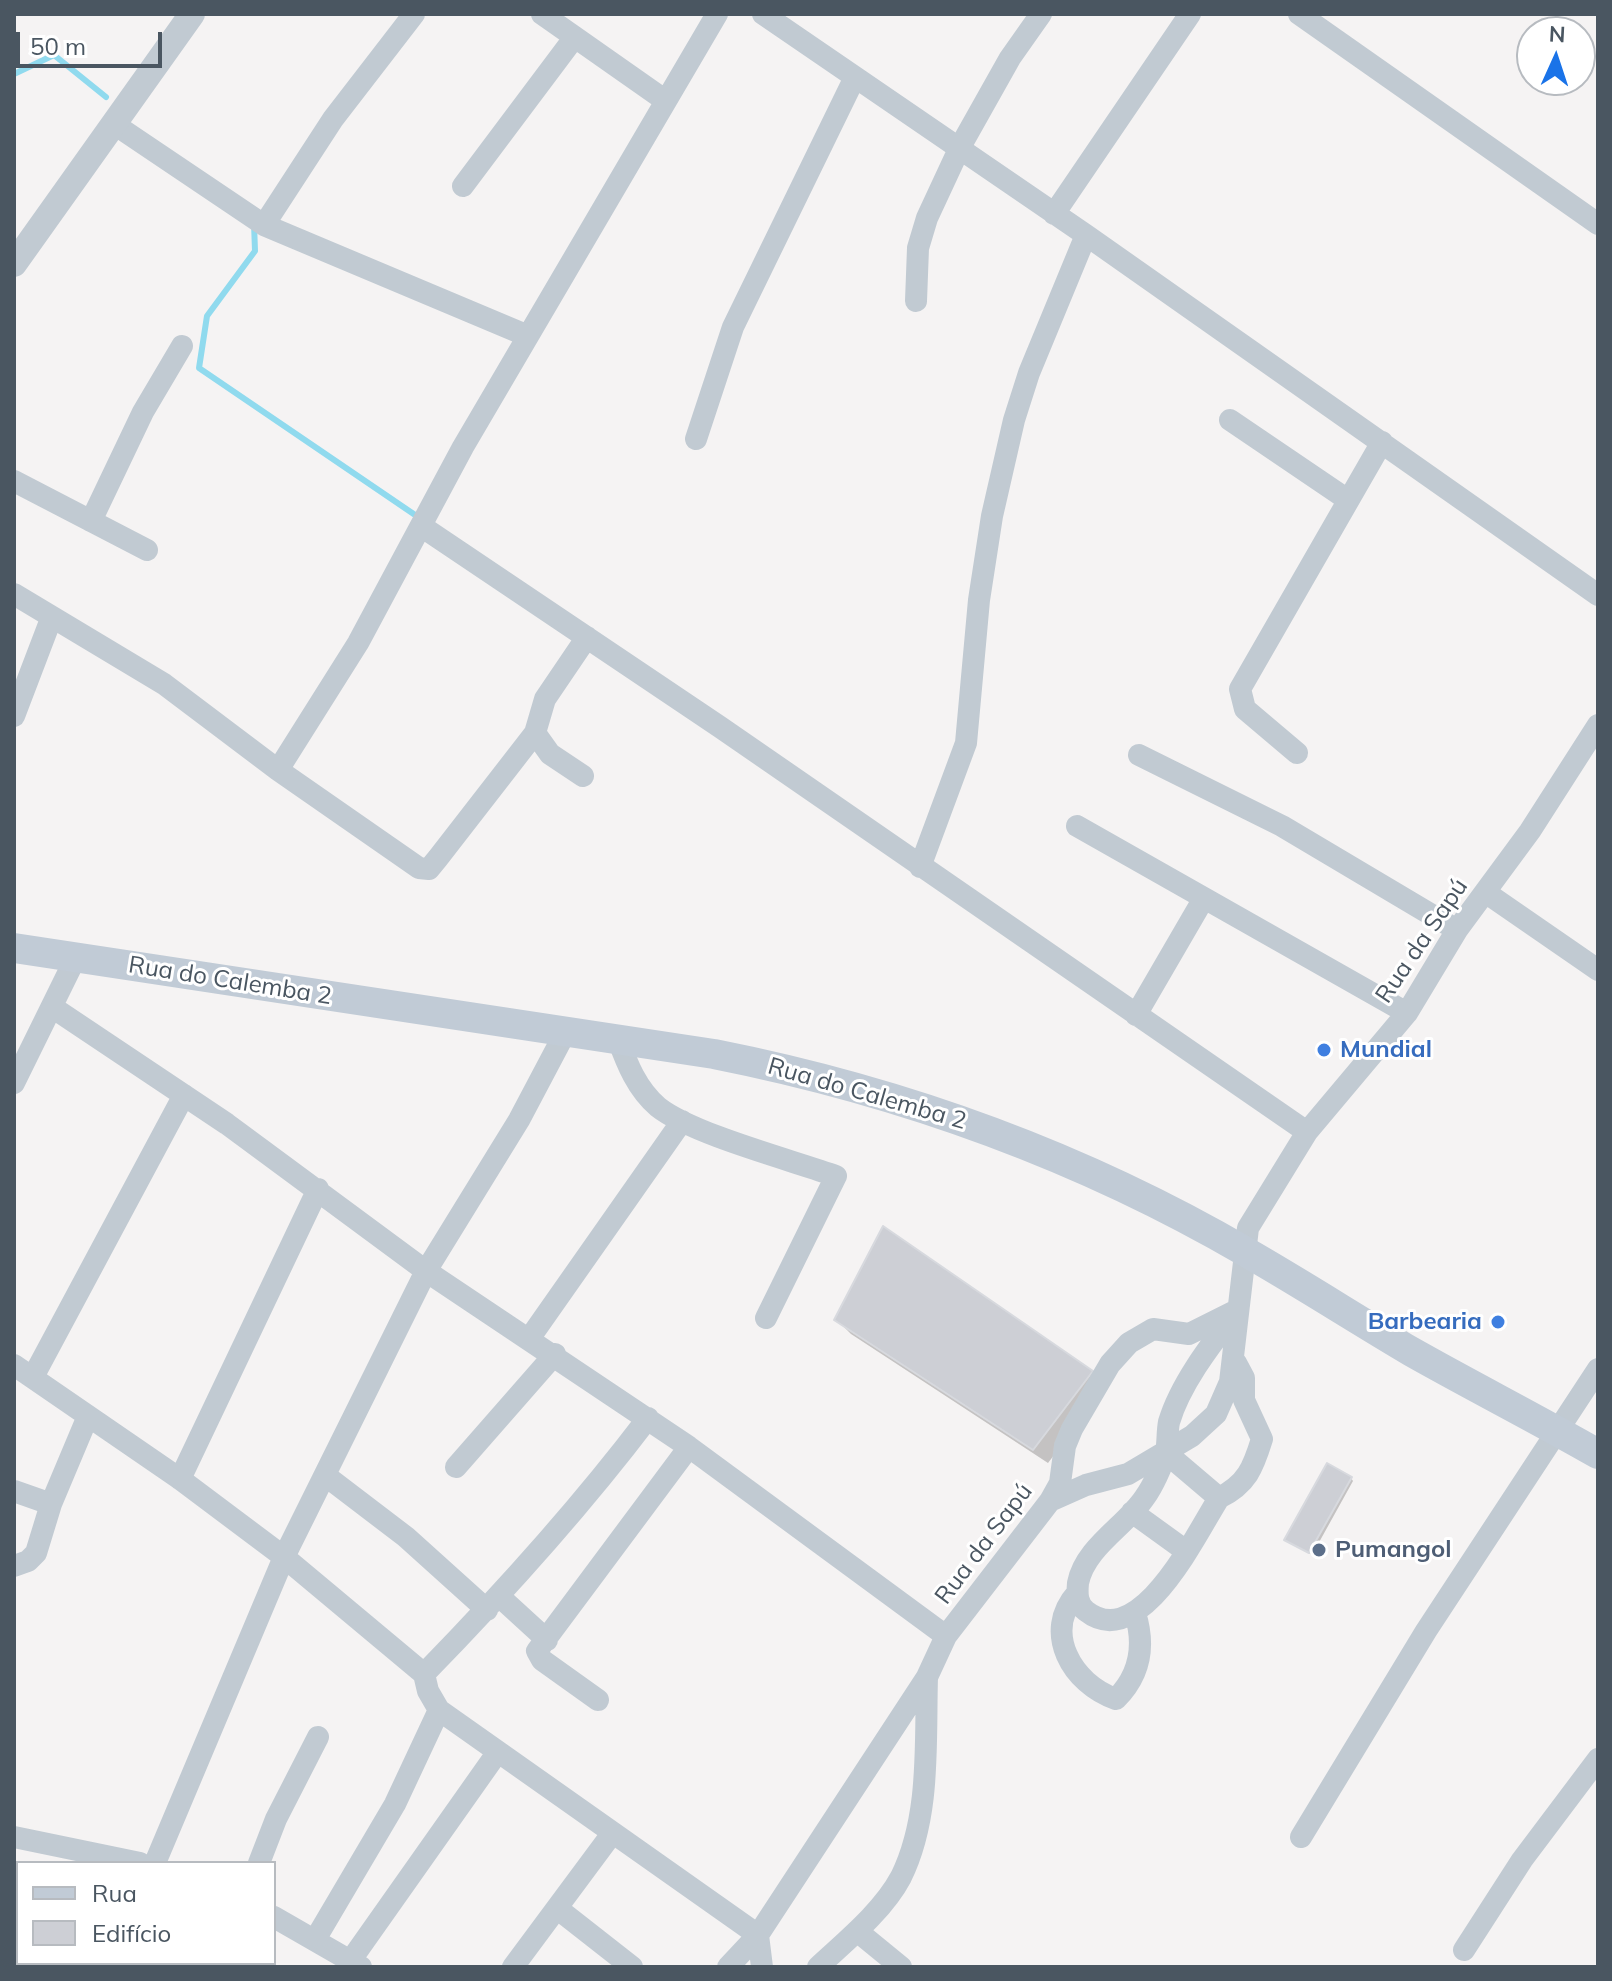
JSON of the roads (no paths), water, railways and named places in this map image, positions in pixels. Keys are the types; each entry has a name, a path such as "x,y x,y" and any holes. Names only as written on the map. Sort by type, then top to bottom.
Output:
{"main road":[{"name":"Rua do Calemba 2","path":"14,948 618,1039 811,1073 924,1106 1034,1148 1244,1251 1391,1339 1598,1454"}],"street":[{"path":"14,264 192,14"},
{"path":"264,225 333,119 414,14"},
{"path":"542,14 666,101"},
{"path":"278,770 358,643 528,336 717,14"},
{"path":"763,14 960,147 1598,595"},
{"path":"916,301 918,248 927,218 960,147 1010,58 1041,14"},
{"path":"1054,214 1190,14"},
{"path":"1299,14 1598,224"},
{"path":"463,186 574,38"},
{"path":"696,439 733,327 855,77"},
{"path":"114,124 264,225 528,336"},
{"path":"920,867 966,743 979,600 992,516 1014,420 1029,373 1086,235"},
{"path":"91,521 143,412 182,346"},
{"path":"1230,420 1348,500"},
{"path":"1297,753 1245,709 1240,689 1382,442"},
{"path":"14,481 147,550"},
{"path":"421,526 1307,1132"},
{"path":"14,594 51,619 164,684 278,770 419,868 429,869 535,733 545,699 587,637"},
{"path":"14,716 51,619"},
{"name":"Rua da Sapú","path":"1050,1501 1086,1485 1128,1474 1192,1436 1216,1414 1230,1382 1221,1349 1237,1310 1248,1228 1307,1132 1407,1013 1457,930 1598,725"},
{"path":"535,733 550,754 583,776"},
{"path":"1139,755 1282,826 1457,930"},
{"path":"1077,826 1407,1013"},
{"path":"1485,892 1598,970"},
{"path":"1136,1015 1204,898"},
{"path":"14,1083 76,957"},
{"path":"52,1007 318,1189 426,1271 648,1418 946,1636"},
{"path":"156,1861 284,1557 426,1271 503,1146 566,1031"},
{"path":"618,1039 640,1088 658,1107 682,1121 836,1176 766,1318"},
{"path":"184,1095 24,1371 180,1479 284,1557 424,1674 439,1710 611,1835 758,1935 762,1967"},
{"path":"529,1339 682,1121"},
{"path":"180,1479 318,1189"},
{"path":"1189,1334 1237,1310"},
{"name":"Rua da Sapú","path":"728,1967 758,1935 927,1677 946,1636 1050,1501 1060,1483 1065,1446 1110,1364 1129,1343 1153,1329 1189,1334"},
{"path":"1077,1593 1080,1606 1090,1615 1113,1620 1135,1613 1156,1596 1219,1498 1241,1487 1253,1466 1262,1439 1244,1400 1244,1378 1221,1349 1189,1334"},
{"path":"1135,1613 1143,1650 1126,1688 1116,1699 1099,1693 1087,1683 1060,1638 1060,1621 1066,1605 1077,1593 1085,1566 1145,1497 1166,1453 1169,1422 1221,1349"},
{"path":"456,1467 555,1354"},
{"path":"1301,1837 1426,1631 1598,1369"},
{"path":"14,1566 28,1561 36,1553 51,1504 88,1416"},
{"path":"424,1674 494,1603 587,1498 648,1418"},
{"path":"598,1700 538,1656 537,1651 689,1447"},
{"path":"1166,1453 1219,1498"},
{"path":"326,1476 547,1640"},
{"path":"14,1491 51,1504"},
{"path":"1132,1512 1186,1551"},
{"path":"818,1967 857,1931 900,1878 914,1838 924,1792 927,1677"},
{"path":"316,1938 395,1804 439,1710"},
{"path":"260,1861 276,1819 318,1737"},
{"path":"276,1918 316,1938 353,1965 497,1753"},
{"path":"1464,1950 1522,1860 1598,1759"},
{"path":"513,1967 611,1835"},
{"path":"14,1837 127,1861"},
{"path":"558,1909 632,1967"},
{"path":"857,1931 901,1967"}],"waterway":[{"path":"14,74 54,55 106,97"},
{"path":"254,223 255,251 207,316 199,368 421,519"}],"place":[{"name":"Mundial","path":"1324,1050"},
{"name":"Barbearia","path":"1498,1322"},
{"name":"Pumangol","path":"1319,1550"}]}
